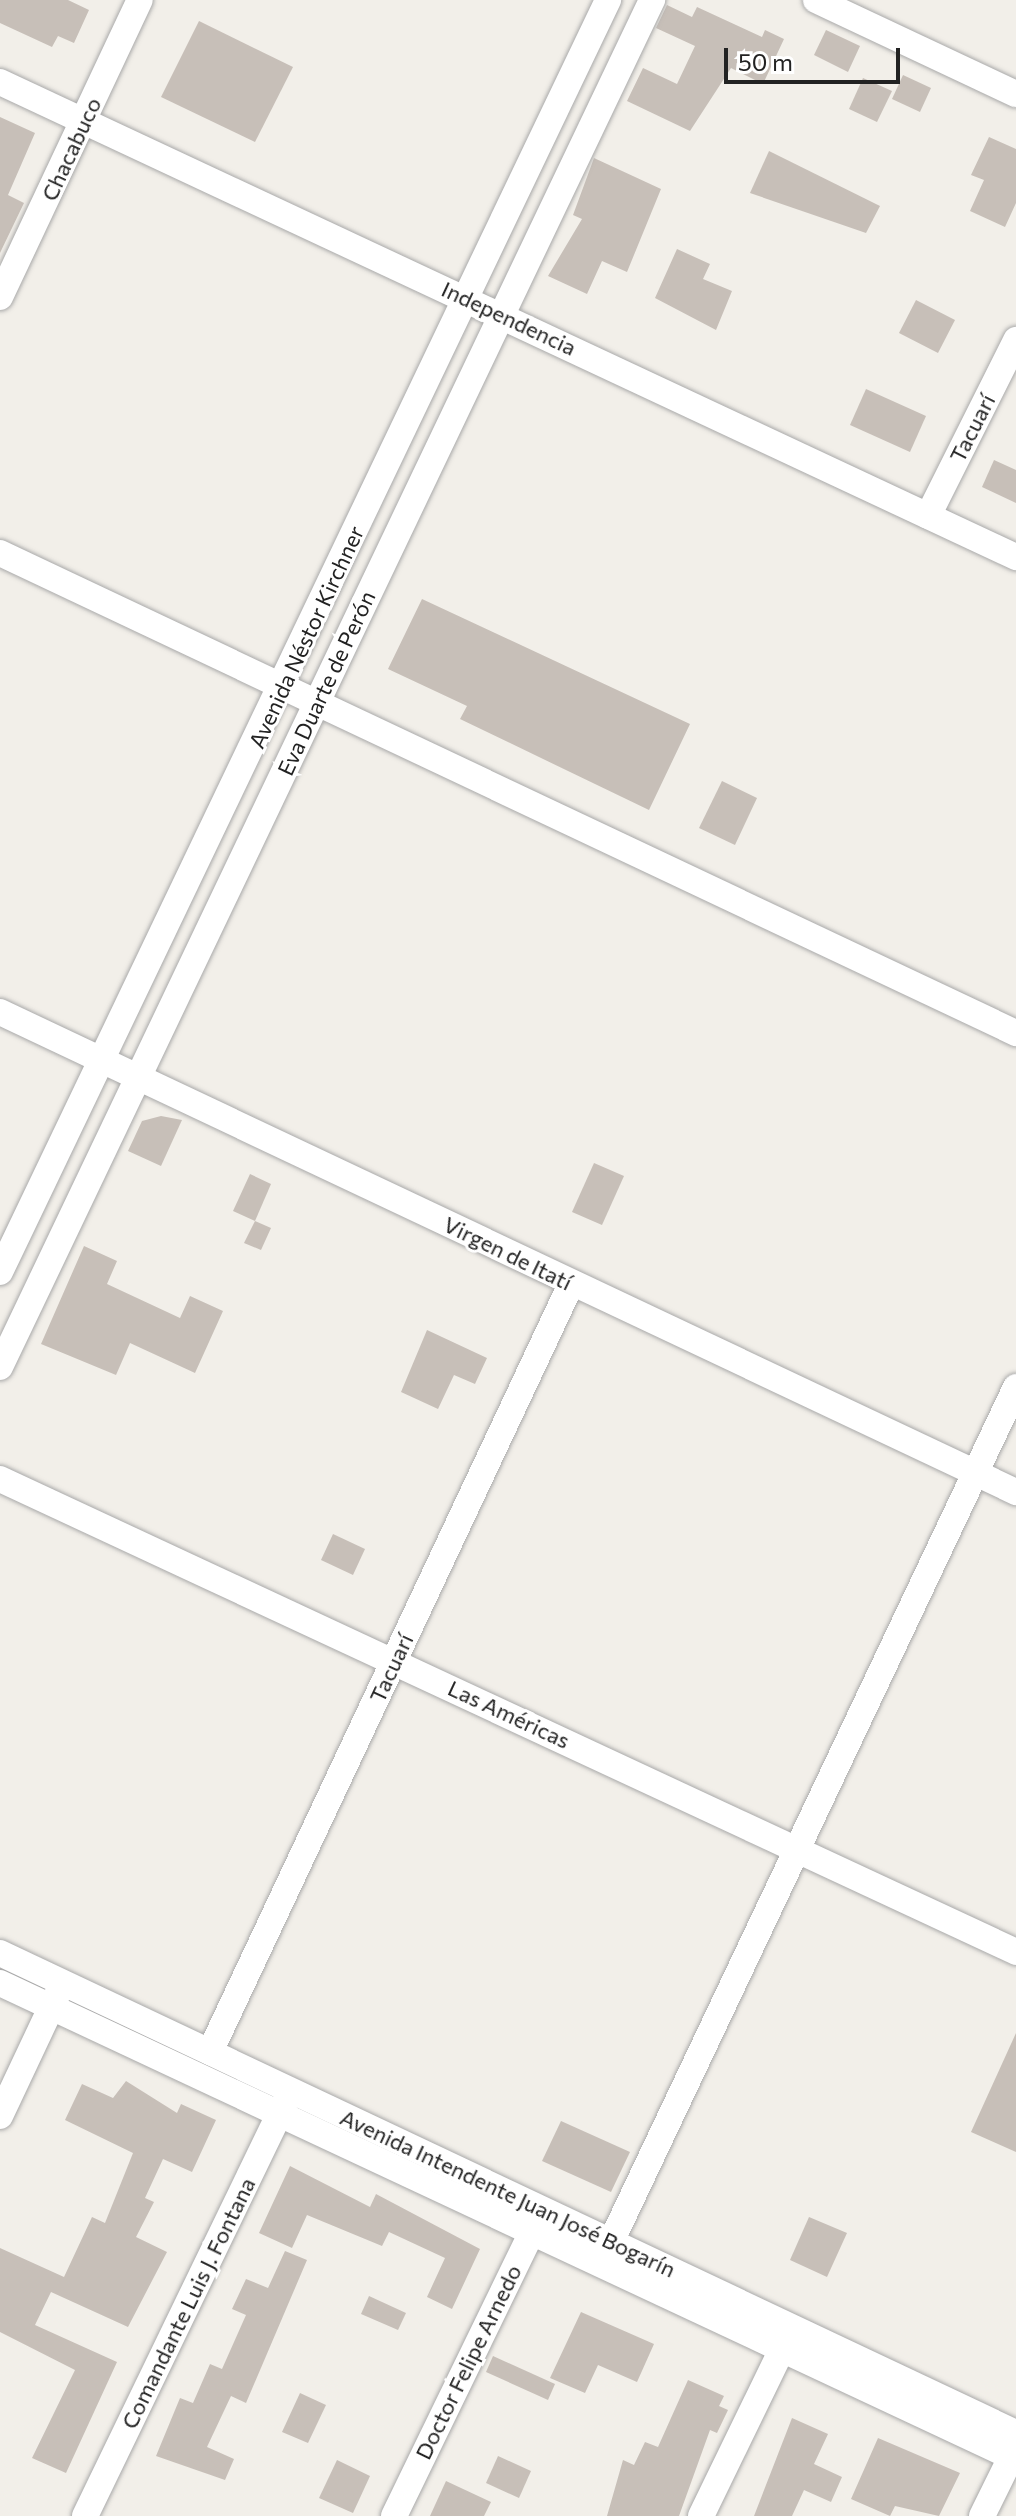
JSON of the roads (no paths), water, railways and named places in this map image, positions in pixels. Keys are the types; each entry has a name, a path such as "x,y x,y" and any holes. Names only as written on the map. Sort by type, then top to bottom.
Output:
{"street":[{"name":"Chacabuco","path":"0,297 140,0"},
{"name":"Avenida Néstor Kirchner","path":"0,1272 281,690 608,0"},
{"name":"Eva Duarte de Perón","path":"0,1367 652,0"},
{"path":"816,0 1016,94"},
{"name":"Independencia","path":"0,82 1016,557"},
{"name":"Tacuarí","path":"928,516 1016,340"},
{"path":"0,553 281,690 1016,1033"},
{"name":"Virgen de Itatí","path":"0,1012 1016,1492"},
{"name":"Tacuarí","path":"210,2052 571,1284"},
{"path":"611,2242 1016,1387"},
{"name":"Las Américas","path":"0,1479 798,1847 1016,1952"},
{"name":"Avenida Intendente Juan José Bogarín","path":"0,1953 210,2052 285,2102"},
{"path":"0,2116 63,1982"},
{"name":"Avenida Intendente Juan José Bogarín","path":"0,1983 285,2102 1015,2449"},
{"name":"Comandante Luis J. Fontana","path":"85,2516 285,2102"},
{"name":"Avenida Intendente Juan José Bogarín","path":"537,2221 611,2242 787,2338"},
{"name":"Doctor Felipe Arnedo","path":"394,2516 537,2221"},
{"path":"701,2516 787,2338"},
{"path":"982,2516 1015,2449"}]}
